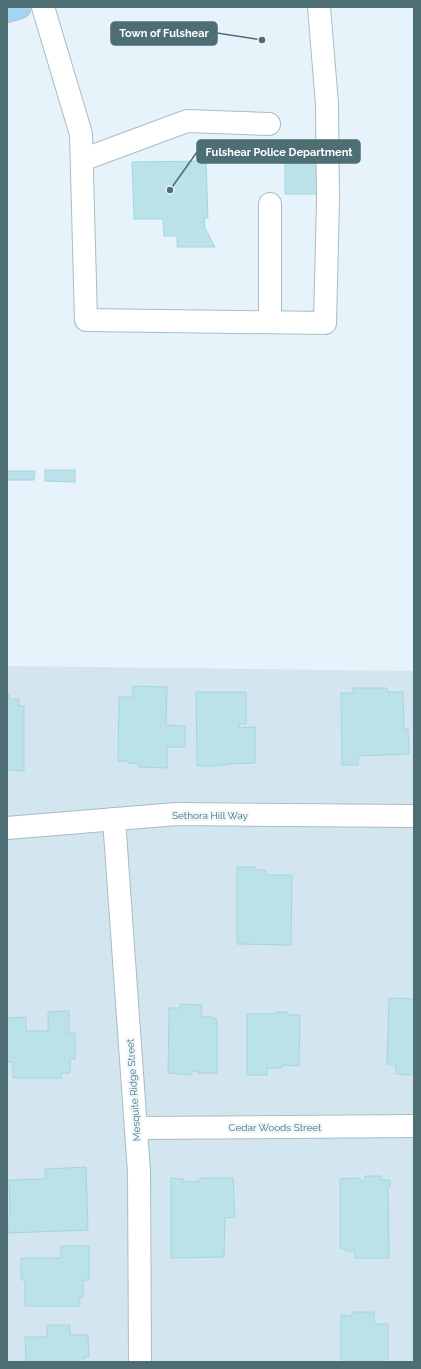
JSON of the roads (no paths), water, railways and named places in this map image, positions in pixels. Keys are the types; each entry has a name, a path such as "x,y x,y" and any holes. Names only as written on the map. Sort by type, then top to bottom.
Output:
{"main road":[{"path":"7,12 20,7"}],"street":[{"path":"43,7 81,134 86,320 325,323 328,200 327,104 319,7"},
{"path":"82,160 187,121 269,124"},
{"path":"270,204 270,322"},
{"name":"Sethora Hill Way","path":"7,828 177,814 414,816"},
{"name":"Mesquite Ridge Street","path":"114,819 139,1172 140,1362"},
{"name":"Cedar Woods Street","path":"136,1128 414,1126"}],"place":[{"name":"Town of Fulshear","path":"262,40"},
{"name":"Fulshear Police Department","path":"170,190"}]}
